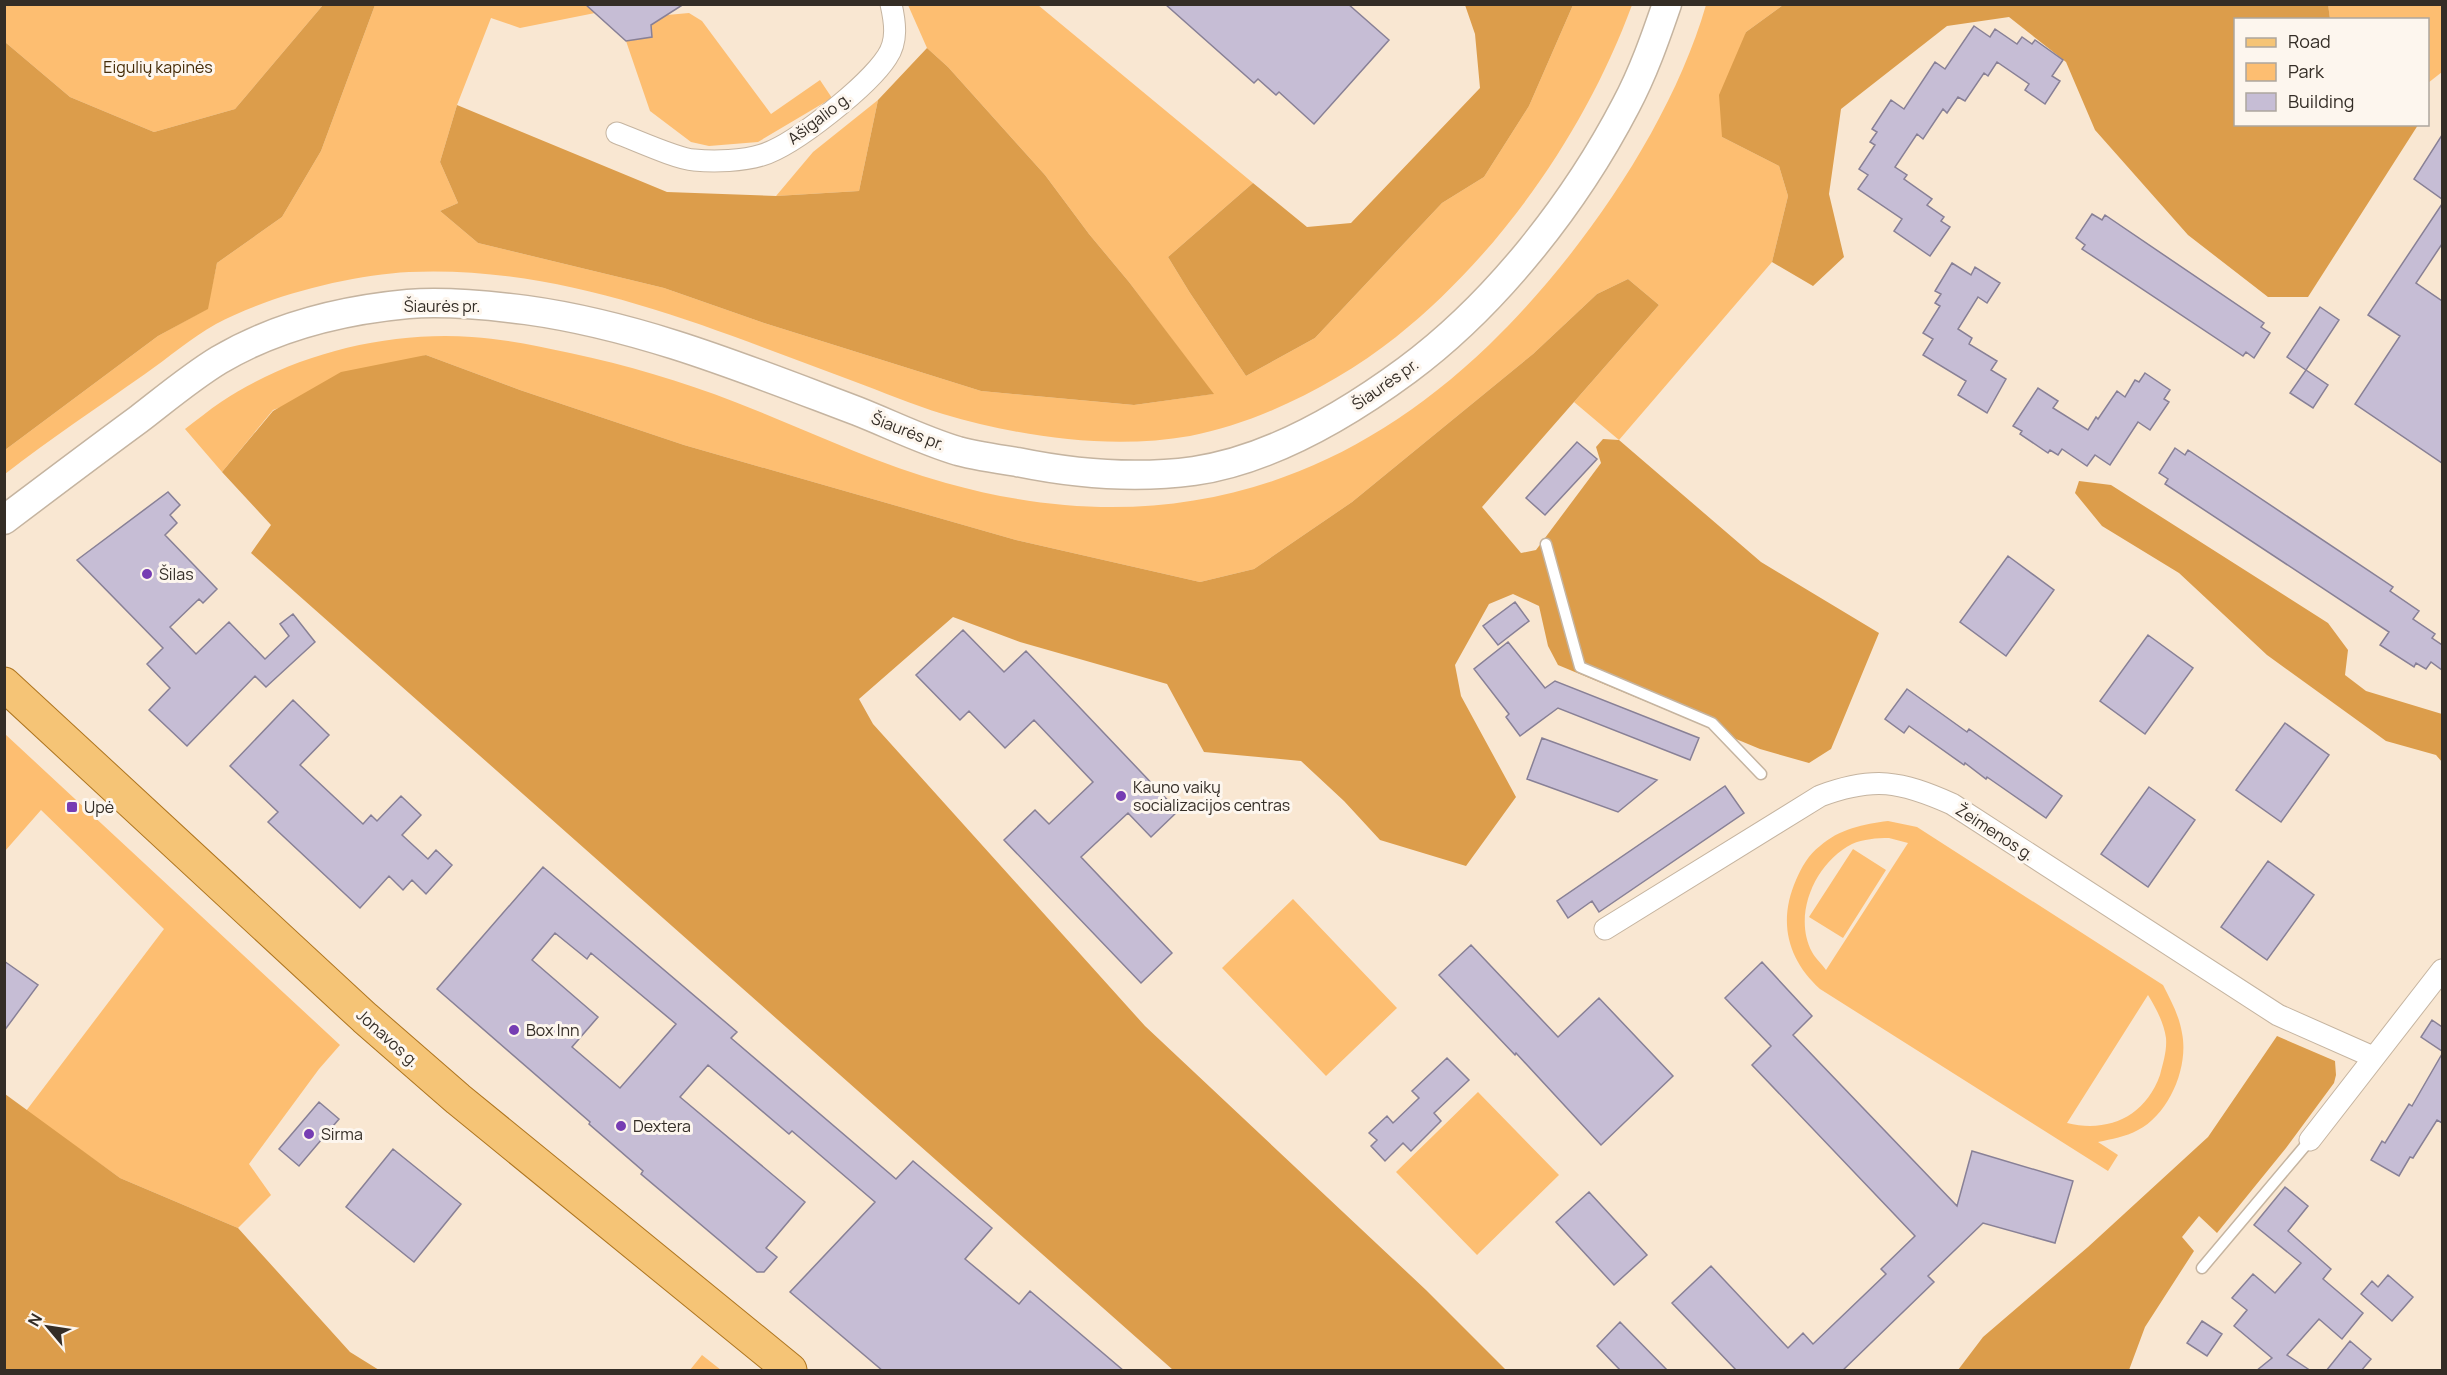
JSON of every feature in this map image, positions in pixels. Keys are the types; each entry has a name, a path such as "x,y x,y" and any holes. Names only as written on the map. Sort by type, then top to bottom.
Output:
{"main road":[{"name":"Šiaurės pr.","path":"4,520 218,361 269,336 311,323 358,311 411,304 486,305 578,317 704,352 958,451 1062,471 1130,476 1197,471 1256,454 1319,426 1377,392 1436,349 1492,295 1543,232 1594,160 1628,103 1668,4"},
{"name":"Jonavos g.","path":"4,684 365,1018 434,1078 790,1371"}],"street":[{"name":"Ašigalio g.","path":"617,133 692,160 763,155 796,138 859,88 888,56 896,29 891,4"},
{"name":"Žeimenos g.","path":"1605,929 1820,796 1850,785 1878,782 1923,791 1952,804 2278,1015 2373,1057"},
{"path":"2310,1140 2442,970"}],"lane":[{"path":"1546,544 1580,667 1712,723 1761,774"},
{"path":"2202,1269 2310,1140"}],"green space":[{"name":"Eigulių kapinės","path":"4,5 323,5 235,109 154,132 70,97 5,42"},
{"path":"375,5 595,5 595,13 520,28 491,18 457,105 440,162 458,203 440,211 478,243 664,288 764,323 981,391 1134,405 1213,394 1045,175 948,67 927,48 908,5 1038,5 1253,183 1168,257 1246,376 1315,338 1442,203 1484,177 1529,106 1573,5 1632,5 1613,52 1565,143 1505,228 1471,267 1434,304 1374,354 1299,398 1217,430 1190,436 1129,442 1066,439 1003,429 932,410 691,321 581,289 467,272 409,272 361,277 284,296 216,324 5,474 5,450 158,336 207,309 217,263 282,217 321,151"},
{"path":"1706,5 1783,5 1746,32 1722,137 1779,166 1788,196 1772,262 1619,440 1574,402 1659,305 1628,279 1597,294 1533,354 1352,502 1254,569 1200,582 1016,540 684,445 520,390 426,355 273,410 222,472 185,429 221,402 249,385 310,359 374,342 440,336 472,337 545,348 654,374 735,402 866,456 919,475 1022,500 1096,507 1168,504 1237,492 1304,469 1368,438 1430,396 1489,345 1523,310 1588,231 1646,143 1670,97 1690,51"},
{"path":"2328,5 2442,5 2442,72 2429,82 2429,18 2330,18"},
{"path":"689,13 702,21 771,114 820,80 832,98 758,142 709,146 691,142 650,111 626,41 652,37 651,25 667,15"},
{"path":"878,100 859,191 776,196 813,152"},
{"path":"5,734 340,1045 319,1069 249,1164 271,1195 238,1228 120,1178 26,1111 164,929 41,810 5,851"},
{"path":"1888,821 1917,827 2163,985 2181,1026 2183,1046 2179,1074 2167,1101 2149,1123 2118,1138 2098,1142 2118,1155 2108,1171 1820,989 1800,965 1793,952 1787,925 1791,895 1803,866 1816,849 1835,835 1852,828","holes":["1889,838 1908,843 1826,970 1813,954 1806,937 1806,906 1811,890 1818,876 1839,852 1861,841","2148,995 2159,1016 2166,1038 2160,1075 2153,1090 2135,1111 2110,1123 2097,1126 2067,1123"]},
{"path":"1853,849 1886,870 1843,938 1809,917"},
{"path":"1293,899 1397,1008 1326,1076 1222,968"},
{"path":"1478,1092 1559,1175 1477,1255 1396,1172"},
{"path":"702,1355 721,1370 690,1370"}],"shaded area":[{"path":"2328,4 2330,18 2234,18 2234,126 2417,126 2308,297 2268,297 2188,235 2095,130 2066,62 2009,17 1947,26 1841,109 1829,194 1844,257 1813,286 1772,262 1788,196 1779,166 1722,137 1719,95 1746,32 1783,5"},
{"path":"323,5 375,5 321,151 282,217 217,263 208,309 158,336 5,450 5,42 70,97 154,132 235,109"},
{"path":"1465,5 1573,5 1529,106 1484,177 1442,203 1315,338 1246,376 1168,257 1253,183 1307,227 1351,223 1480,88 1475,34"},
{"path":"927,48 948,67 1045,175 1214,394 1134,405 981,391 764,323 664,288 478,243 440,211 458,203 440,162 457,105 667,192 776,196 859,191 878,100"},
{"path":"1628,279 1659,305 1482,507 1521,553 1536,550 1601,463 1596,447 1603,439 1619,440 1761,562 1879,633 1831,749 1809,763 1760,749 1558,665 1548,646 1539,606 1513,594 1489,604 1455,665 1461,696 1516,797 1466,866 1380,840 1344,801 1301,761 1204,752 1167,684 1020,642 953,617 859,699 873,724 1145,1026 1426,1290 1506,1370 1173,1370 251,553 271,525 222,472 273,411 341,372 426,355 520,390 684,445 1016,540 1200,582 1254,569 1352,502 1533,354 1597,294"},
{"path":"2079,481 2111,485 2328,623 2348,650 2345,675 2366,691 2442,714 2442,762 2436,755 2386,741 2267,655 2179,573 2102,526 2075,493"},
{"path":"2277,1036 2335,1061 2334,1083 2286,1148 2217,1233 2199,1216 2182,1237 2194,1251 2145,1327 2129,1370 1958,1370 1983,1337 2088,1247 2208,1137"},
{"path":"5,1094 120,1178 238,1228 350,1352 379,1370 5,1370"}],"building":[{"path":"585,4 684,4 651,25 652,37 626,41"},
{"path":"1165,4 1348,4 1389,40 1314,124 1279,92 1276,95 1258,79 1254,83"},
{"path":"1974,26 1990,37 1995,29 2017,44 2022,37 2032,44 2035,40 2063,60 2052,76 2060,81 2045,104 2025,90 2029,84 1997,62 1988,76 1984,73 1965,101 1958,97 1947,113 1943,109 1923,139 1917,134 1895,167 1907,175 1904,179 1932,199 1927,205 1944,217 1941,221 1950,227 1930,256 1894,231 1902,219 1858,189 1868,175 1859,169 1875,145 1870,142 1877,132 1872,129 1891,100 1904,109 1935,62 1945,69"},
{"path":"2442,135 2442,199 2414,179"},
{"path":"2442,204 2442,244 2416,283 2442,301 2442,463 2355,404 2400,336 2368,315"},
{"path":"2092,214 2102,220 2105,215 2264,323 2261,327 2270,333 2254,358 2246,352 2243,356 2082,249 2085,245 2076,238"},
{"path":"1952,263 1971,275 1975,267 2000,283 1987,303 1978,297 1958,329 1972,338 1969,344 1997,361 1991,370 2006,379 1987,413 1958,395 1966,381 1923,355 1933,339 1923,333 1940,306 1935,303 1941,294 1935,291"},
{"path":"2320,307 2339,320 2306,370 2287,357"},
{"path":"2306,370 2328,385 2313,408 2290,393"},
{"path":"2145,373 2170,390 2164,399 2169,402 2150,430 2138,422 2110,465 2095,455 2087,466 2062,449 2058,455 2050,450 2048,453 2020,434 2022,431 2013,426 2038,388 2058,401 2053,408 2088,430 2117,391 2125,397 2135,380 2139,382"},
{"path":"1577,442 1597,459 1545,515 1526,498"},
{"path":"2175,448 2185,455 2188,450 2393,587 2390,591 2419,611 2413,619 2435,634 2432,638 2442,645 2442,670 2431,662 2426,669 2416,663 2414,667 2380,645 2389,632 2165,484 2168,479 2159,473"},
{"path":"168,492 180,505 170,515 177,523 165,535 217,589 203,603 199,599 170,627 196,654 229,622 265,659 289,636 280,624 293,614 315,642 266,687 255,676 187,746 149,710 170,688 147,664 163,648 77,560"},
{"path":"2008,556 2054,590 2006,656 1960,622"},
{"path":"1515,602 1529,621 1498,645 1483,626"},
{"name":"Kauno vaikų socializacijos centras","path":"963,630 1004,672 1026,651 1178,811 1151,837 1128,813 1081,857 1172,953 1141,983 1004,840 1035,810 1049,824 1093,782 1034,720 1005,748 969,711 960,720 916,675"},
{"path":"2148,635 2193,668 2145,734 2100,701"},
{"path":"1508,642 1545,688 1555,681 1699,738 1690,760 1558,708 1520,736 1506,717 1509,714 1474,669"},
{"path":"1907,689 1967,732 1969,729 2062,796 2046,818 1909,726 1904,733 1885,719"},
{"path":"293,700 329,735 300,765 363,824 371,815 377,821 401,796 421,815 402,835 428,859 436,850 452,865 426,894 412,880 403,890 389,876 360,908 268,822 278,812 230,766"},
{"path":"2285,723 2329,755 2281,822 2236,790"},
{"path":"1542,738 1657,780 1618,812 1527,779"},
{"path":"1725,786 1744,813 1599,912 1592,901 1568,918 1557,901"},
{"path":"2149,787 2195,820 2148,887 2101,854"},
{"path":"2268,861 2314,895 2267,960 2221,927"},
{"path":"543,867 737,1032 731,1038 896,1179 913,1161 992,1228 965,1259 1019,1304 1030,1291 1124,1371 883,1371 790,1292 875,1202 792,1131 789,1134 708,1065 680,1097 805,1202 766,1248 777,1257 764,1272 757,1272 641,1174 643,1171 589,1124 590,1122 437,989","holes":["555,933 587,959 591,953 676,1024 620,1088 572,1047 598,1017 532,960"]},
{"path":"1471,945 1558,1037 1599,998 1673,1076 1601,1145 1516,1053 1515,1055 1439,975"},
{"path":"4,961 38,985 4,1031"},
{"path":"1762,962 1812,1016 1793,1035 1957,1206 1972,1151 2073,1181 2055,1243 1983,1223 1928,1276 1934,1282 1842,1371 1737,1371 1672,1303 1711,1266 1788,1348 1803,1333 1813,1344 1886,1274 1881,1269 1915,1236 1752,1065 1771,1046 1725,998"},
{"path":"2432,1020 2442,1027 2442,1051 2421,1037"},
{"path":"2442,1054 2442,1123 2437,1120 2399,1176 2371,1160 2382,1141 2385,1143 2409,1104 2412,1106"},
{"path":"1447,1058 1469,1080 1434,1113 1441,1121 1411,1151 1403,1143 1385,1161 1371,1146 1377,1140 1369,1133 1387,1116 1393,1123 1419,1098 1412,1091"},
{"name":"Sirma","path":"319,1102 339,1119 299,1166 279,1149"},
{"path":"393,1149 461,1204 414,1262 346,1207"},
{"path":"2285,1187 2308,1206 2288,1231 2331,1269 2323,1279 2363,1313 2342,1339 2319,1319 2287,1355 2311,1371 2256,1371 2272,1358 2234,1326 2247,1310 2232,1298 2253,1274 2275,1293 2301,1263 2254,1225"},
{"path":"1589,1192 1647,1255 1614,1285 1556,1222"},
{"path":"2388,1275 2413,1297 2392,1321 2361,1294 2372,1281 2378,1287"},
{"path":"2202,1321 2222,1334 2207,1356 2187,1343"},
{"path":"1620,1322 1668,1371 1621,1371 1597,1346"},
{"path":"2350,1341 2371,1359 2361,1371 2326,1371"}],"place":[{"name":"Šilas","path":"147,574"},
{"name":"Kauno vaikų socializacijos centras","path":"1121,796"},
{"name":"Upė","path":"72,807"},
{"name":"Box Inn","path":"514,1030"},
{"name":"Dextera","path":"621,1126"},
{"name":"Sirma","path":"309,1134"}]}
